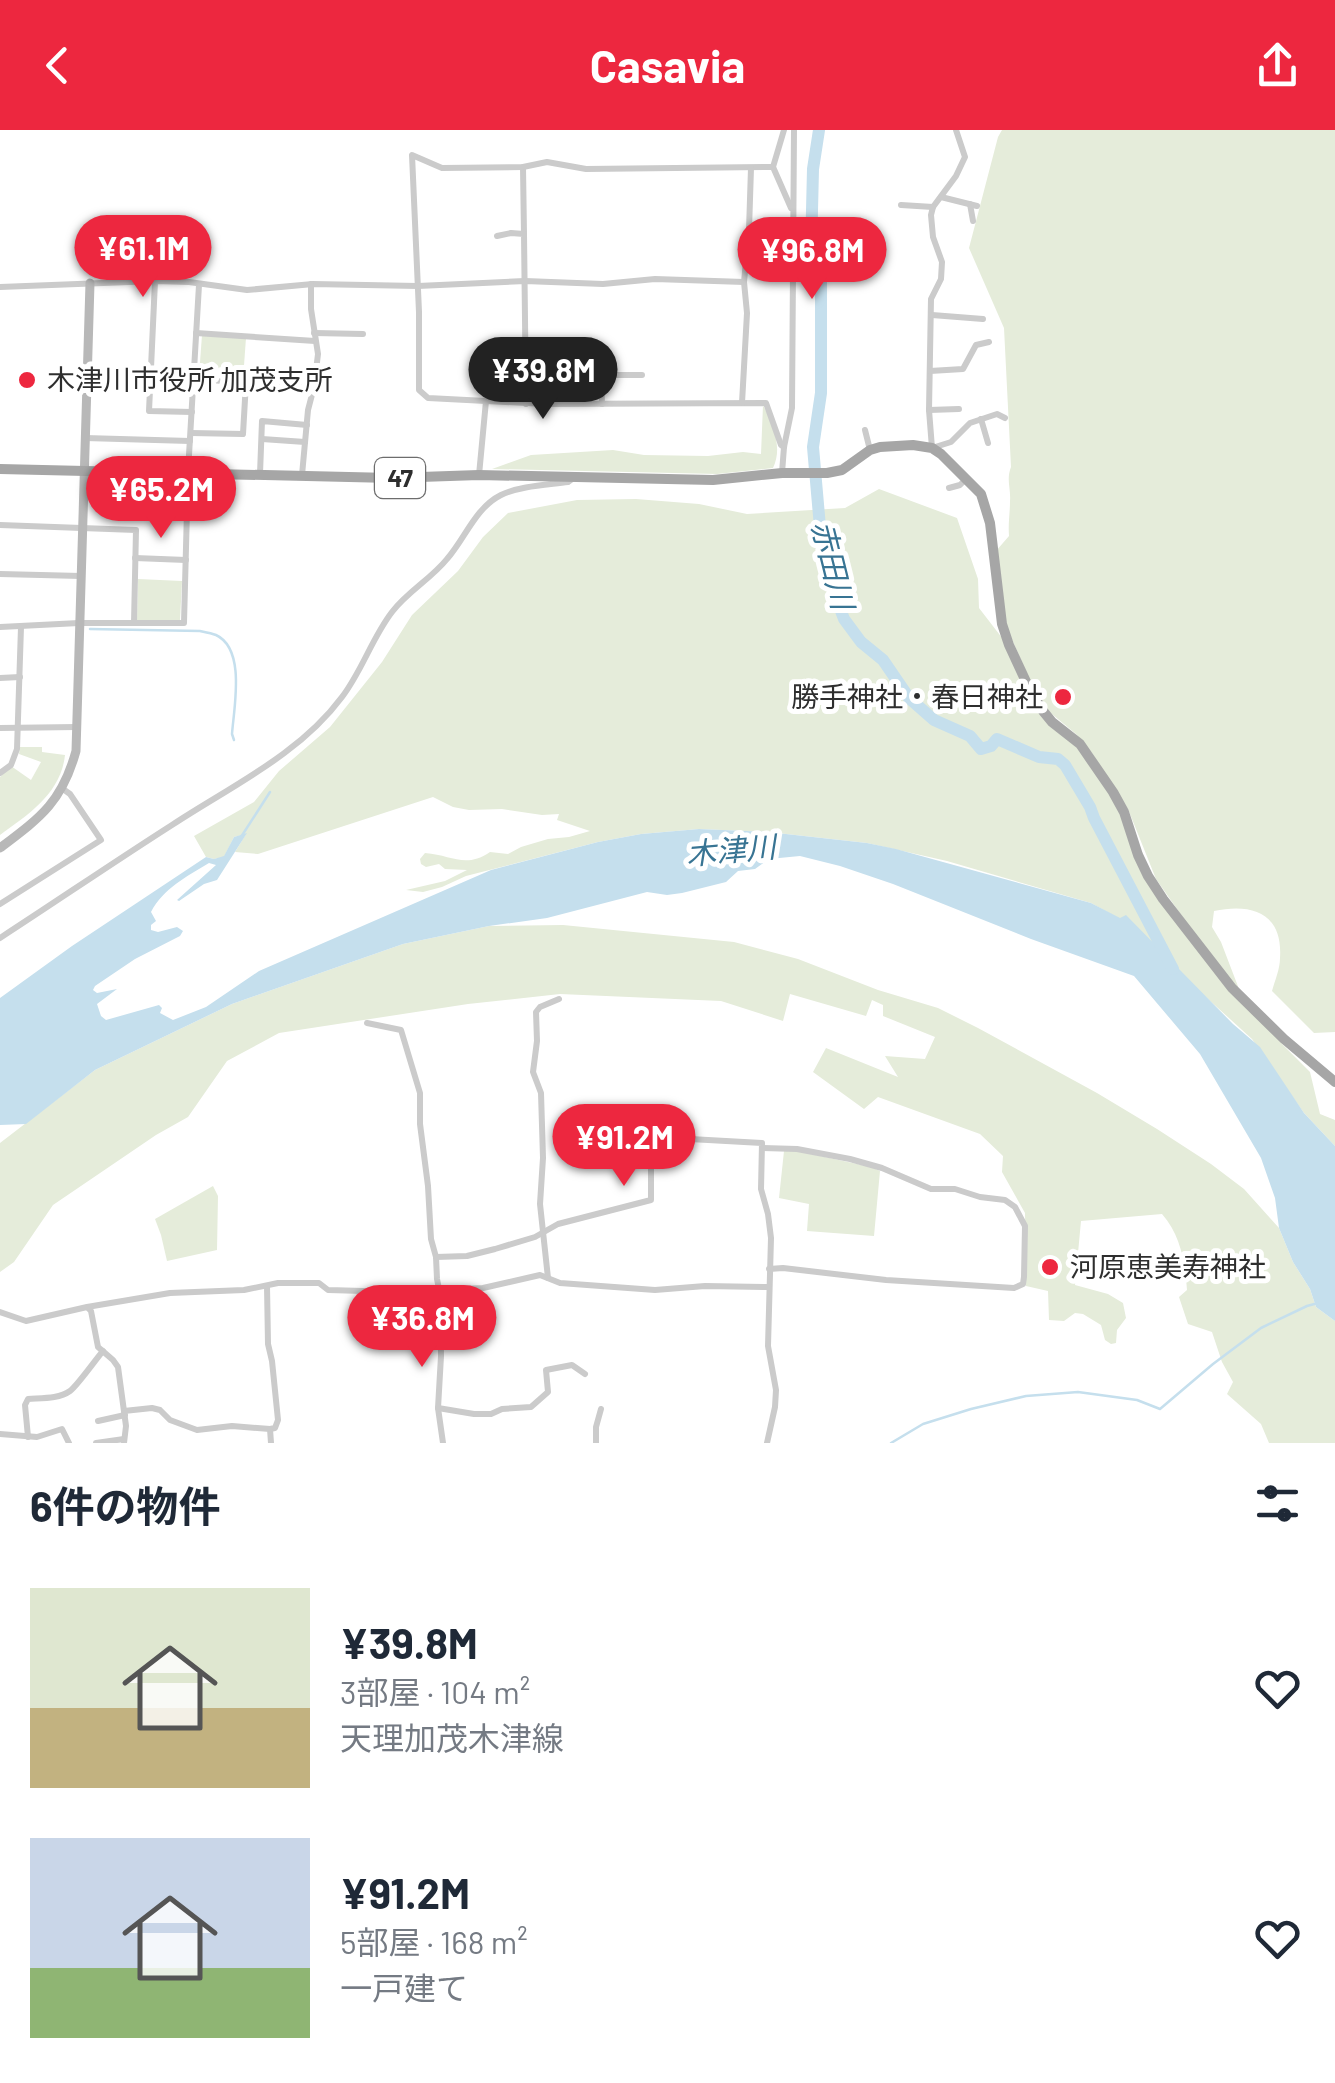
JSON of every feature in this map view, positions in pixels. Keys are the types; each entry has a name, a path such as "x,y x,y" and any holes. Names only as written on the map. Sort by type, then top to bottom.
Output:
{"main road":[{"name":"47","path":"0,469 712,480 828,473 851,466 870,450 889,446 932,448"},
{"path":"932,448 981,494 990,523 1002,624 1029,688 1052,722 1074,738 1096,764 1124,812 1148,876 1212,964 1284,1040 1335,1082"}],"street":[{"path":"784,130 773,168 793,211"},
{"path":"782,473 792,408 794,130"},
{"path":"956,130 965,157 931,216 942,262 940,279 931,298 928,410 932,448 951,442 970,423 997,414 1006,418"},
{"path":"773,168 586,169 548,162 442,168 412,155 420,393 428,398 526,404 766,403 784,447"},
{"path":"523,166 526,404"},
{"path":"742,403 750,168"},
{"path":"941,197 974,205 973,221"},
{"path":"901,204 933,207"},
{"path":"497,236 524,234"},
{"path":"0,287 155,281 247,290 311,284 603,284 655,279 744,282"},
{"path":"155,281 148,411 192,412"},
{"path":"0,848 50,807 63,789 76,751 90,283"},
{"path":"302,475 318,354 311,284"},
{"path":"0,627 184,623 199,285"},
{"path":"932,315 982,319"},
{"path":"196,333 314,337 363,334"},
{"path":"930,371 963,369 976,345 989,342"},
{"path":"602,404 602,375 642,376"},
{"path":"194,379 314,387"},
{"path":"85,438 242,434 246,382"},
{"path":"479,475 486,401"},
{"path":"928,410 958,409"},
{"path":"981,419 988,443"},
{"path":"260,474 262,421 306,425"},
{"path":"865,430 870,450"},
{"path":"262,439 305,442"},
{"path":"0,938 298,744 342,697 402,600 448,559 485,508 502,494 568,482 572,478"},
{"path":"949,488 960,486 967,478"},
{"path":"0,525 136,530 134,623"},
{"path":"135,558 186,560"},
{"path":"0,574 81,576"},
{"path":"0,773 11,765 17,748 21,627"},
{"path":"0,678 20,677"},
{"path":"0,728 77,726"},
{"path":"0,765 11,765"},
{"path":"0,904 101,840 63,789"},
{"path":"548,1278 542,1233 541,1092 533,1072 536,1012 559,998"},
{"path":"367,1022 401,1030 420,1093 430,1239 440,1289 438,1408 443,1443"},
{"path":"436,1257 467,1256 495,1249 558,1224 651,1200 654,1136 762,1143 761,1189 771,1238 768,1346 776,1390 767,1443"},
{"path":"763,1148 797,1149 850,1159 931,1189 955,1189 1006,1200 1016,1207 1025,1226 1023,1284 1014,1288 769,1269"},
{"path":"0,1312 26,1321 170,1293 230,1291 278,1283 319,1283 328,1290 399,1292 483,1288 540,1275 560,1283 656,1290 769,1287"},
{"path":"98,1420 152,1408 170,1420 198,1430 232,1426 274,1428 278,1420 268,1344 267,1286"},
{"path":"87,1307 92,1312 98,1347 118,1367 126,1430 124,1441 96,1443"},
{"path":"28,1436 28,1399 68,1392 103,1351"},
{"path":"438,1408 474,1414 531,1407 548,1392 546,1370 572,1365 584,1374"},
{"path":"596,1443 601,1408"},
{"path":"0,1434 36,1437 62,1429 69,1443"},
{"path":"270,1429 271,1443"}],"green space":[{"path":"1002,130 1335,130 1335,1032 1314,1033 1272,991 1280,943 1270,921 1262,915 1241,909 1214,911 1212,927 1239,989 1212,959 1156,879 1128,809 1092,753 1041,705 1007,628 996,551 1009,536 1011,467 1004,328 969,248"},
{"path":"202,335 246,338 243,379 199,376"},
{"path":"763,405 777,444 773,468 717,474 492,469 531,455 613,450 644,455 761,454"},
{"path":"879,489 957,518 978,579 979,608 1006,643 1025,690 1071,739 1120,807 1146,878 1283,1045 1310,1072 1320,1114 1335,1120 1335,1146 1304,1113 1252,1039 1120,919 1091,903 947,861 867,843 699,829 598,842 466,876 423,892 406,890 445,881 467,870 445,869 439,864 426,867 420,859 425,853 473,860 490,852 508,854 548,839 590,831 557,820 559,814 469,810 433,797 258,854 235,852 246,834 234,837 224,857 206,857 194,836 254,802 279,771 330,727 382,662 412,615 458,571 483,537 508,513 577,500 636,499 699,504 747,514 845,508"},
{"path":"138,579 182,581 180,620 137,620"},
{"path":"20,747 42,747 42,752 65,755 57,781 42,801 0,835 0,777 11,766 31,780 41,762 19,754"},
{"path":"563,925 734,942 798,959 938,1008 1097,1093 1211,1164 1244,1189 1279,1228 1316,1307 1335,1321 1335,1443 1269,1443 1261,1424 1227,1394 1233,1382 1212,1332 1188,1324 1179,1297 1187,1290 1183,1259 1174,1231 1162,1214 1081,1221 1075,1285 1108,1294 1123,1303 1126,1318 1117,1330 1116,1343 1105,1340 1101,1325 1083,1314 1075,1313 1064,1321 1049,1320 1048,1291 1026,1286 1025,1213 1002,1172 1003,1156 980,1134 878,1097 864,1109 813,1072 826,1048 898,1077 885,1056 925,1059 935,1037 883,1016 883,1005 872,1000 866,1016 790,994 783,1021 721,1001 560,994 279,1033 227,1061 188,1117 53,1205 14,1262 0,1272 0,1143 95,1070 232,1004 403,944 489,926"},
{"path":"784,1151 880,1171 874,1236 807,1231 809,1204 779,1198"},
{"path":"213,1186 218,1196 217,1250 167,1261 155,1219"}],"water":[{"name":"木津川","path":"699,829 867,843 1091,903 1120,918 1126,915 1260,1047 1304,1113 1335,1146 1335,1321 1316,1307 1293,1262 1279,1228 1275,1198 1261,1158 1200,1054 1134,976 893,884 800,856 769,859 755,869 738,871 726,882 682,893 647,892 547,918 403,944 232,1004 95,1070 26,1124 0,1125 0,998 206,857 224,856 234,837 247,833 217,880 177,900 216,865 209,863 169,890 151,912 156,921 151,930 177,927 183,931 180,936 95,986 93,990 97,993 117,989 97,1004 106,1020 159,1005 160,1013 173,1020 206,1007 259,971 491,870 598,842"}],"waterway":[{"name":"赤田川","path":"819,130 813,169 811,252 821,270 821,393 813,447 822,550 844,619 861,642 883,660 909,698 934,720 970,736 981,749 997,739 1039,757 1058,759 1065,765 1173,969"},
{"path":"90,629 200,631 216,635 225,642 235,665 234,740"},
{"path":"241,837 270,792"},
{"path":"891,1443 923,1424 1026,1396 1078,1392 1137,1400 1160,1409 1261,1328 1318,1303"}],"place":[{"name":"木津川市役所 加茂支所","path":"27,380"},
{"name":"勝手神社・春日神社","path":"1063,697"},
{"name":"河原恵美寿神社","path":"1050,1267"}]}
